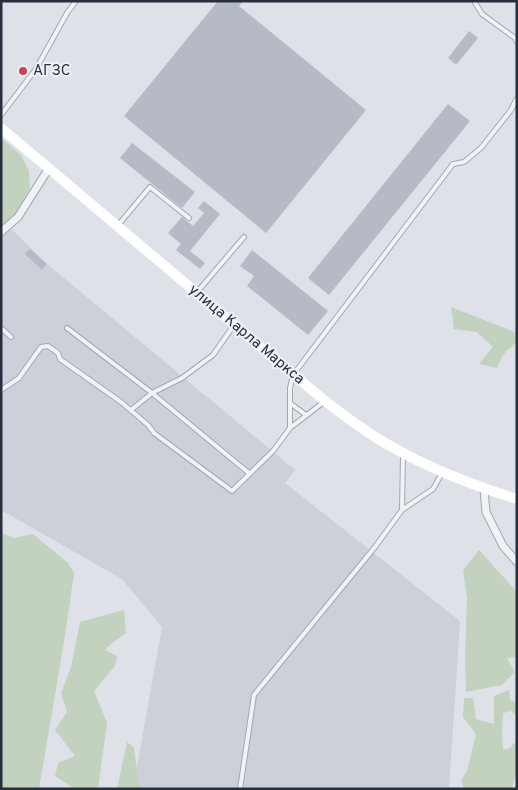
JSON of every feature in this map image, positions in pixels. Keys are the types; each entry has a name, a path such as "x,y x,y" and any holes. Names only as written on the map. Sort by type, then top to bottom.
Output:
{"main road":[{"name":"улица Карла Маркса","path":"1,128 325,402 368,433 442,472 484,489 517,499"}],"street":[{"path":"1,232 18,217 49,168"},
{"path":"484,489 486,512 503,546 517,562"}],"lane":[{"path":"1,115 36,69 67,13 76,1"},
{"path":"474,1 482,14 515,38 517,42"},
{"path":"290,428 290,388 293,375 453,164 464,162 481,148 511,110 517,98"},
{"path":"117,226 150,187 189,218"},
{"path":"196,293 244,236"},
{"path":"130,410 152,393 182,378 213,355 234,324"},
{"path":"1,328 11,337"},
{"path":"66,328 152,393 250,474"},
{"path":"1,390 19,378 41,347 48,346 58,353 60,359 121,402 148,425 154,434 232,491 273,451 290,428 325,402"},
{"path":"290,403 306,415"},
{"path":"402,510 404,453"},
{"path":"240,789 254,695 375,547 402,510 433,489 442,472"}],"shaded area":[{"path":"6,224 47,264 295,470 285,483 460,621 449,789 133,789 162,627 122,579 1,510 1,229"}],"green space":[{"path":"1,138 21,155 29,171 30,188 15,214 1,229"},
{"path":"451,307 517,333 515,344 501,358 497,368 479,364 493,347 477,332 454,329"},
{"path":"1,533 14,538 33,534 68,563 74,573 39,789 1,789"},
{"path":"479,550 517,592 517,657 507,658 515,672 502,685 466,692 467,599 463,570"},
{"path":"124,610 126,633 105,650 117,656 115,666 94,691 107,723 98,789 72,789 72,787 55,776 58,763 75,756 55,730 67,712 61,693 71,667 80,622"},
{"path":"509,690 510,700 517,702 517,715 512,711 503,713 502,735 503,750 510,748 517,740 517,767 512,789 464,789 461,781 467,771 476,734 463,717 464,698 473,698 476,719 494,724 494,696"},
{"path":"127,742 134,748 139,789 117,789"}],"building":[{"path":"218,1 243,1 239,6 366,110 266,233 124,116"},
{"path":"469,31 478,38 456,65 448,58"},
{"path":"448,104 470,121 329,295 308,278"},
{"path":"132,143 195,192 182,208 120,158"},
{"path":"204,201 220,214 190,251 205,263 200,269 176,250 181,244 168,233 182,217 193,226 204,213 198,208"},
{"path":"30,249 47,264 42,270 25,254"},
{"path":"252,250 328,311 308,335 247,286 254,276 240,266"}],"place":[{"name":"АГЗС","path":"23,71"}]}
